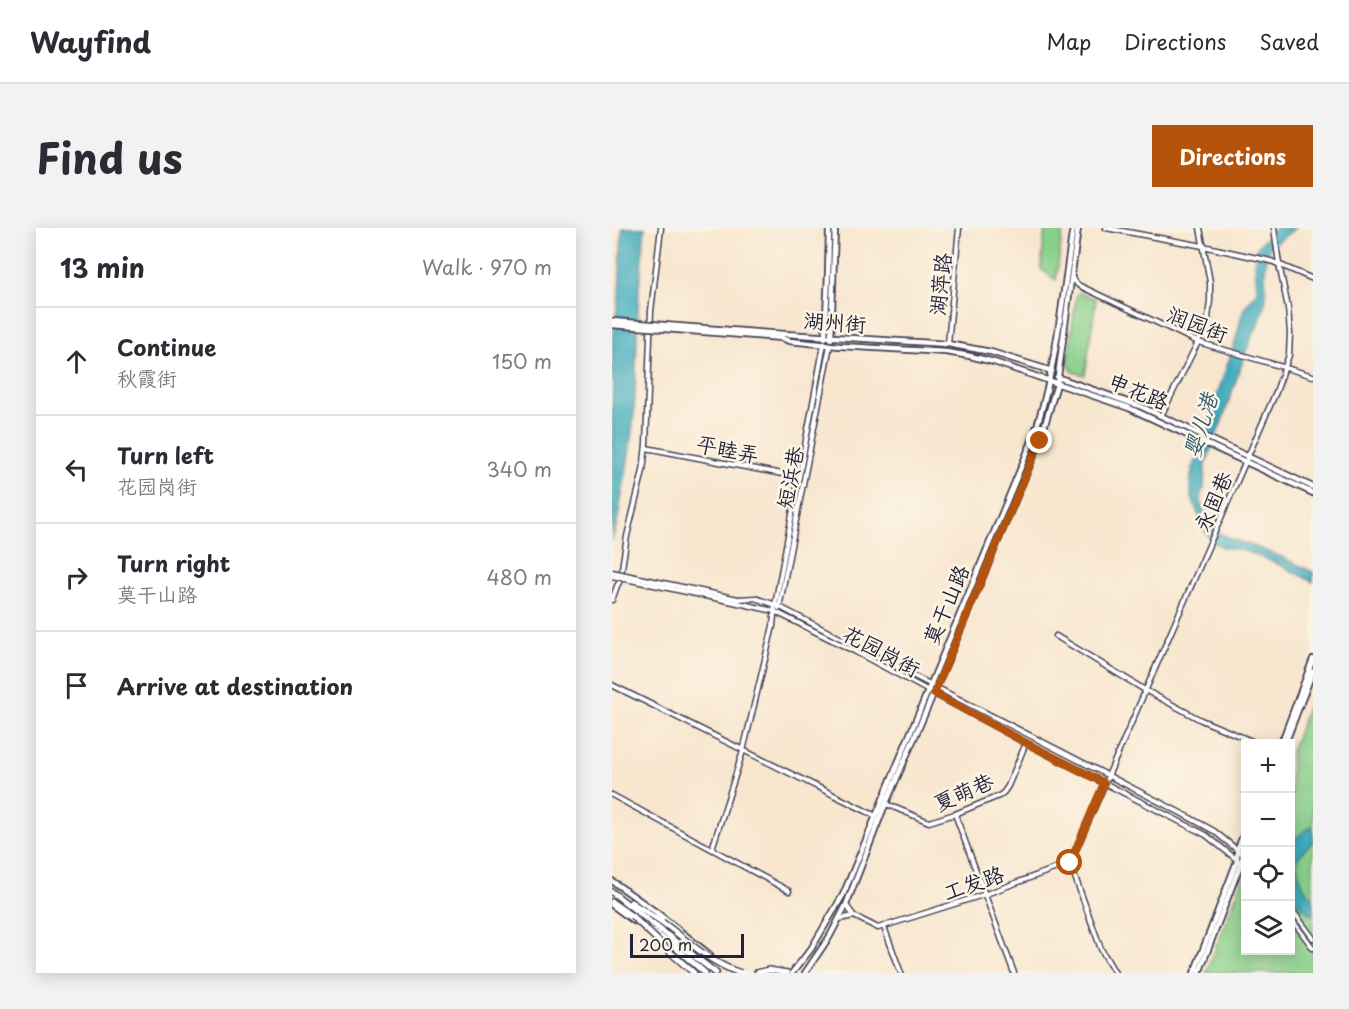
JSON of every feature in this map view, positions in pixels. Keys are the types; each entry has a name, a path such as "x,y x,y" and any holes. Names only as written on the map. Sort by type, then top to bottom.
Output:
{"highway":[{"path":"612,892 715,973"},
{"path":"612,892 662,922 725,968 741,973"},
{"path":"612,902 696,973"},
{"path":"632,918 676,948 707,973"},
{"path":"757,973 769,970 787,973"}],"main road":[{"path":"828,337 829,228"},
{"path":"827,344 835,228"},
{"name":"莫干山路","path":"792,973 811,949 843,895 1032,441 1052,371 1072,228"},
{"name":"莫干山路","path":"805,973 831,936 846,905 886,804 1040,441 1057,381 1078,228"},
{"name":"湖州街","path":"612,323 769,335 948,344 997,354 1052,371"},
{"name":"湖州街","path":"769,335 789,341 935,351 970,356 1049,381"},
{"path":"1052,371 1057,381"},
{"name":"申花路","path":"1049,381 1057,381 1122,399 1161,416 1198,437"},
{"name":"申花路","path":"1057,381 1248,456 1313,487"},
{"name":"申花路","path":"1215,444 1246,462 1313,493"},
{"path":"1285,739 1313,659"},
{"path":"1285,739 1313,671"},
{"path":"1199,973 1241,864 1238,850 1241,841"},
{"path":"1194,973 1241,864"},
{"path":"612,881 733,973"},
{"path":"612,892 707,973"},
{"path":"612,902 715,973"}],"street":[{"path":"612,600 620,581 627,536 643,471 646,448 651,310 661,228"},
{"name":"湖萍路","path":"948,344 960,228"},
{"path":"1106,228 1251,256 1271,261 1313,279"},
{"path":"1161,416 1208,319 1210,282 1200,228"},
{"name":"永固巷","path":"1070,863 1246,462 1289,355 1288,308 1274,228"},
{"name":"润园街","path":"1072,278 1078,285 1198,342 1313,376"},
{"path":"1070,290 1078,285"},
{"name":"短浜巷","path":"712,849 743,751 773,626 798,477 827,344"},
{"name":"短浜巷","path":"780,607 827,344"},
{"name":"平睦弄","path":"646,448 804,478"},
{"name":"花园岗街","path":"612,574 774,611 927,690 935,690 1182,813 1214,831 1241,853"},
{"name":"花园岗街","path":"738,601 755,598 780,607 930,684 935,690 1026,743 1206,835 1241,864"},
{"path":"774,611 780,607"},
{"path":"1056,636 1145,690 1201,720 1247,739"},
{"path":"612,685 876,816"},
{"name":"夏萌巷","path":"886,804 929,822 999,796 1004,792 1026,743"},
{"path":"612,795 789,891"},
{"path":"955,814 1014,973"},
{"path":"1070,863 1101,949 1115,973"},
{"name":"工发路","path":"884,927 986,894 1070,863"},
{"path":"846,905 854,916 878,928 884,927 901,973"},
{"path":"1295,914 1313,938"},
{"path":"839,919 854,916"},
{"path":"1295,924 1313,948"}],"green space":[{"path":"1045,228 1063,228 1056,280 1041,269"},
{"path":"1078,293 1096,299 1085,375 1073,372 1068,362"},
{"path":"1313,692 1313,973 1206,973 1241,883 1241,955 1295,955 1295,741"}],"water":[{"path":"622,228 645,228 639,290 634,415 629,455 612,541 613,338 619,295"},
{"path":"1276,228 1296,228 1270,247 1266,253 1266,298 1261,318 1248,346 1205,466 1201,503 1216,531 1313,572 1313,582 1274,562 1244,551 1222,547 1213,542 1205,532 1192,498 1190,483 1193,466 1236,339 1243,310 1257,291 1255,263 1258,246"},
{"path":"1313,826 1313,841 1299,857 1297,866 1304,887 1313,898 1313,915 1295,899 1295,838"}],"route":[{"path":"1040,441 934,693 1104,783 1070,863"}],"water label":[{"name":"婴儿港","path":"1199,425"}]}
